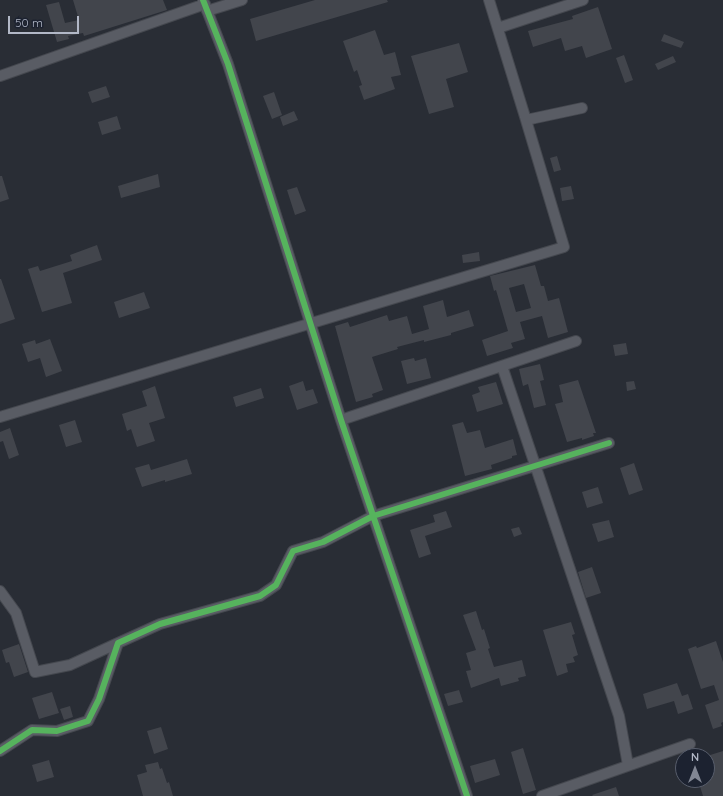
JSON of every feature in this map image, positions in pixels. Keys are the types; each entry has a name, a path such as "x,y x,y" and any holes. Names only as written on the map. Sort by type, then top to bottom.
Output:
{"street":[{"path":"0,76 205,5 242,0"},
{"path":"0,417 564,247 489,0"},
{"path":"498,28 583,0"},
{"path":"205,5 228,64 342,420 467,796"},
{"path":"526,120 582,108"},
{"path":"342,420 576,341"},
{"path":"502,366 534,466 619,716 628,765"},
{"path":"0,591 16,613 35,672 70,665 160,624 260,596 276,585 293,550 323,542 374,516 609,443"},
{"path":"0,751 32,730 57,731 88,721 100,699 118,643"},
{"path":"542,796 690,744"}],"building":[{"path":"73,0 163,0 167,10 84,36 83,33 68,36 69,39 57,42 46,5 59,2 65,23 79,20"},
{"path":"315,0 387,0 388,2 256,41 250,19"},
{"path":"598,7 612,49 586,58 582,46 565,51 561,38 533,47 528,31 573,19 572,16"},
{"path":"375,30 384,55 395,52 401,75 391,77 395,89 364,100 359,86 362,85 357,70 354,72 343,41"},
{"path":"664,34 684,42 681,48 661,41"},
{"path":"459,43 468,72 446,79 454,107 429,114 411,56"},
{"path":"624,55 633,80 625,83 616,58"},
{"path":"673,56 676,62 658,70 655,64"},
{"path":"106,86 110,97 92,103 88,92"},
{"path":"274,92 282,115 272,119 263,96"},
{"path":"294,111 298,120 283,126 280,117"},
{"path":"117,116 121,129 102,135 98,122"},
{"path":"557,156 561,170 554,172 550,158"},
{"path":"158,174 160,187 121,198 118,186"},
{"path":"0,176 2,176 9,199 0,202"},
{"path":"571,186 574,199 562,201 560,188"},
{"path":"297,187 306,211 295,215 287,190"},
{"path":"97,245 102,260 63,273 72,303 42,312 28,269 38,266 40,271 72,261 70,255"},
{"path":"479,252 480,261 463,263 462,255"},
{"path":"535,265 541,286 544,286 548,301 559,298 568,332 548,338 542,316 520,322 525,339 511,343 513,348 487,356 482,340 508,331 496,290 494,291 490,276","holes":["524,284 531,308 516,312 509,288"]},
{"path":"0,279 15,319 0,324"},
{"path":"144,292 150,308 119,318 114,302"},
{"path":"443,300 447,317 469,310 474,326 451,333 451,335 397,347 398,349 372,357 383,390 372,394 373,397 356,402 335,326 348,322 350,327 387,315 389,321 407,316 412,334 429,329 423,306"},
{"path":"50,339 62,371 46,377 40,358 28,362 22,344 35,340 36,344"},
{"path":"626,343 628,354 615,356 613,345"},
{"path":"414,358 415,361 426,358 431,378 407,384 401,361"},
{"path":"540,364 544,380 540,381 546,405 534,408 528,384 523,386 519,369"},
{"path":"578,380 596,433 593,433 594,436 582,440 582,438 567,442 555,404 563,402 559,385"},
{"path":"303,381 306,391 313,389 318,403 297,410 289,386"},
{"path":"634,381 636,389 627,391 626,382"},
{"path":"496,382 503,404 477,412 472,395 480,392 478,387"},
{"path":"155,386 165,418 149,423 155,441 137,447 131,429 127,431 122,414 147,406 142,391"},
{"path":"261,388 264,398 236,407 233,397"},
{"path":"75,420 82,442 66,447 59,425"},
{"path":"463,422 467,433 480,430 485,448 513,439 517,455 491,465 492,469 465,476 452,425"},
{"path":"10,428 19,455 9,459 3,441 0,442 0,432"},
{"path":"187,459 192,474 142,487 135,468 149,464 151,470"},
{"path":"634,463 643,490 629,495 620,468"},
{"path":"598,487 603,503 587,508 582,492"},
{"path":"446,511 452,527 425,536 431,554 419,558 410,530 435,522 433,515"},
{"path":"609,520 614,537 598,542 592,524"},
{"path":"519,527 522,534 514,537 511,529"},
{"path":"592,567 601,593 586,598 578,572"},
{"path":"476,611 482,630 484,629 490,648 488,649 494,667 522,660 526,676 518,678 519,681 501,686 499,678 471,688 466,671 471,670 466,653 476,650 463,615"},
{"path":"571,622 575,634 572,635 578,655 573,657 575,662 566,664 568,672 557,676 543,630"},
{"path":"716,641 723,662 723,722 721,723 722,726 713,729 705,705 719,700 714,685 701,689 688,649 696,646 697,648"},
{"path":"19,644 28,672 14,677 9,662 6,663 2,650"},
{"path":"677,683 682,696 688,694 693,709 678,714 674,701 647,709 643,694"},
{"path":"459,690 463,702 448,706 444,694"},
{"path":"52,692 59,713 39,719 32,698"},
{"path":"70,706 73,717 64,720 60,709"},
{"path":"161,727 168,749 154,754 147,731"},
{"path":"523,748 536,790 523,794 511,752"},
{"path":"723,751 723,796 703,796 700,788 715,788 715,754"},
{"path":"495,759 500,775 475,783 470,766"},
{"path":"49,760 54,777 37,782 32,765"},
{"path":"158,762 160,769 162,768 167,783 169,782 173,796 143,796 137,775 147,772 145,765"},
{"path":"616,787 619,796 592,795"}],"cycle path":[{"path":"203,0 228,64 341,420 467,796"},
{"path":"0,751 32,730 57,731 88,721 99,699 118,643 160,624 260,596 276,585 293,551 323,542 373,516 609,443"}]}
